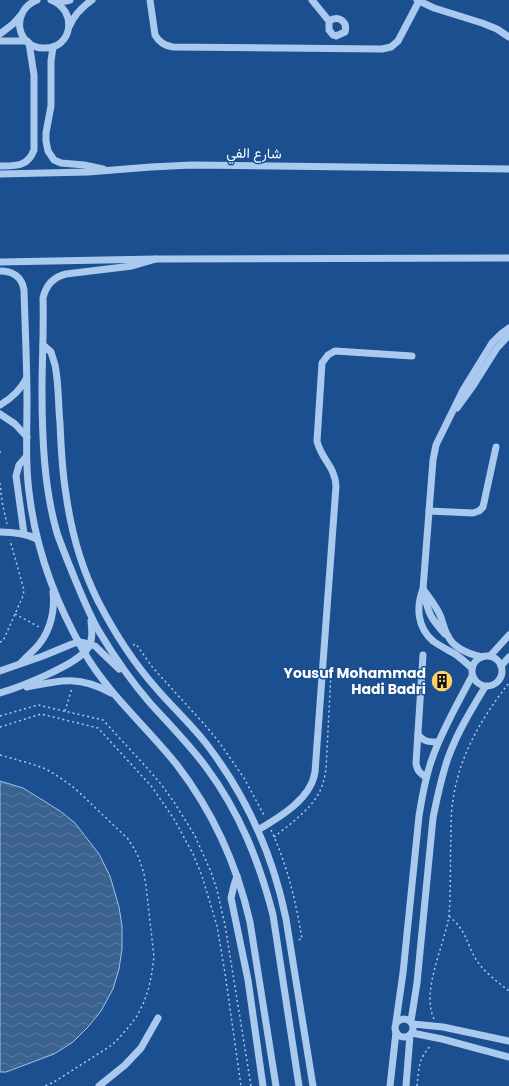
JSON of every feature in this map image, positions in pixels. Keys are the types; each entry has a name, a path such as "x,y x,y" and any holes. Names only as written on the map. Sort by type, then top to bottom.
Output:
{"street":[{"path":"37,0 25,4 19,23 20,30 28,42 34,47 40,48 53,47 63,40 79,10 92,0"},
{"path":"54,1 70,0"},
{"path":"150,0 155,35 162,44 173,47 382,49 391,46 398,41 418,1 450,14 482,23 509,37"},
{"path":"312,0 329,21 328,30 336,36"},
{"path":"54,1 62,6 67,13 69,21 68,29"},
{"path":"0,34 13,24 20,16"},
{"path":"329,21 332,18 340,19 345,25 345,32 336,36"},
{"path":"336,36 337,49"},
{"path":"0,41 28,42"},
{"path":"0,166 14,166 23,164 30,158 34,150 34,75 28,42"},
{"path":"53,47 51,62 51,106 46,134 48,151 52,158 61,163 92,166 109,171"},
{"name":"شارع الفي","path":"0,174 66,173 151,167 192,166 509,169"},
{"path":"0,262 156,259 509,258"},
{"path":"156,259 132,266 66,274 55,278 47,287 43,298 42,390 43,436 51,508 65,556 90,614 102,637 131,680 189,745 222,789 248,838 260,869 273,916 299,1086"},
{"path":"0,271 6,271 20,279 24,290 27,377 26,457 30,498 38,539 52,584 60,604 84,652 114,694 153,736 178,766 216,826 230,857 245,899 250,922 276,1086"},
{"path":"472,668 459,657 433,641 425,632 419,619 419,598 422,589 434,452 439,438 463,390 492,343 509,328"},
{"path":"451,416 471,390 497,348 509,335"},
{"path":"43,345 51,352 55,365 68,511 77,548 90,583 106,616 126,648 146,676 194,729 215,756 241,796 258,830 269,856 282,898 313,1086"},
{"path":"258,830 284,813 307,793 313,782 315,772 336,486 334,473 321,453 317,441 322,362 328,354 335,351 412,356"},
{"path":"0,405 13,396 27,377"},
{"path":"0,414 16,424 27,437"},
{"path":"429,511 472,513 479,511 483,506 496,447"},
{"path":"24,534 16,476 19,465 26,457"},
{"path":"0,532 24,534 38,539"},
{"path":"18,665 45,636 52,617 52,584"},
{"path":"422,589 428,611 434,622 454,645 469,653 482,657"},
{"path":"422,589 438,611 447,636"},
{"path":"0,693 41,677 81,656 90,644 92,637 90,614"},
{"path":"425,632 434,622"},
{"path":"490,656 509,635"},
{"path":"0,671 79,642 90,644 99,650 131,680"},
{"path":"423,655 416,763 420,773 426,777"},
{"path":"390,1086 396,1032 395,1025 404,973 419,816 426,777 438,742 472,676 472,668 475,661 482,657 490,656 497,660 501,666 502,674 499,681 492,686 484,687 477,683 472,676"},
{"path":"501,666 509,657"},
{"path":"9,690 56,681 75,680 95,684 114,694"},
{"path":"406,1086 411,1034 413,1030 412,1022 433,818 448,758 465,720 484,687"},
{"path":"418,734 427,742 438,742"},
{"path":"237,876 231,898 248,980 264,1086"},
{"path":"278,942 290,941"},
{"path":"99,1086 120,1069 140,1048 158,1018"},
{"path":"396,1022 405,1018 412,1022 509,1041"},
{"path":"291,1028 304,1026"},
{"path":"396,1032 403,1037 411,1034 435,1037 509,1057"}],"path":[{"path":"0,482 8,532 24,590 23,596 3,641 0,642"},
{"path":"65,711 75,680"},
{"path":"435,1026 430,1008 430,994 436,960 449,916 452,801 462,761 473,736 509,683"},
{"path":"0,716 38,705 103,720 161,784 174,802 195,836 211,872 217,890 225,925 251,1086"},
{"path":"0,727 41,714 98,728 152,788 174,819 202,876 217,926 241,1086"},
{"path":"0,755 21,760 46,769 77,791 128,839 140,861 146,886 154,957 149,987 144,1002 132,1024 112,1045 54,1082 45,1086"},
{"path":"449,916 463,931 473,954 479,963 509,991"},
{"path":"417,1086 421,1060 435,1037"}],"water":[{"path":"0,781 23,788 60,811 75,823 99,854 110,876 119,907 122,926 122,949 119,969 113,989 101,1011 73,1042 54,1054 6,1072 0,1072"}],"place":[{"name":"Yousuf Mohammad Hadi Badri","path":"442,681"}]}
